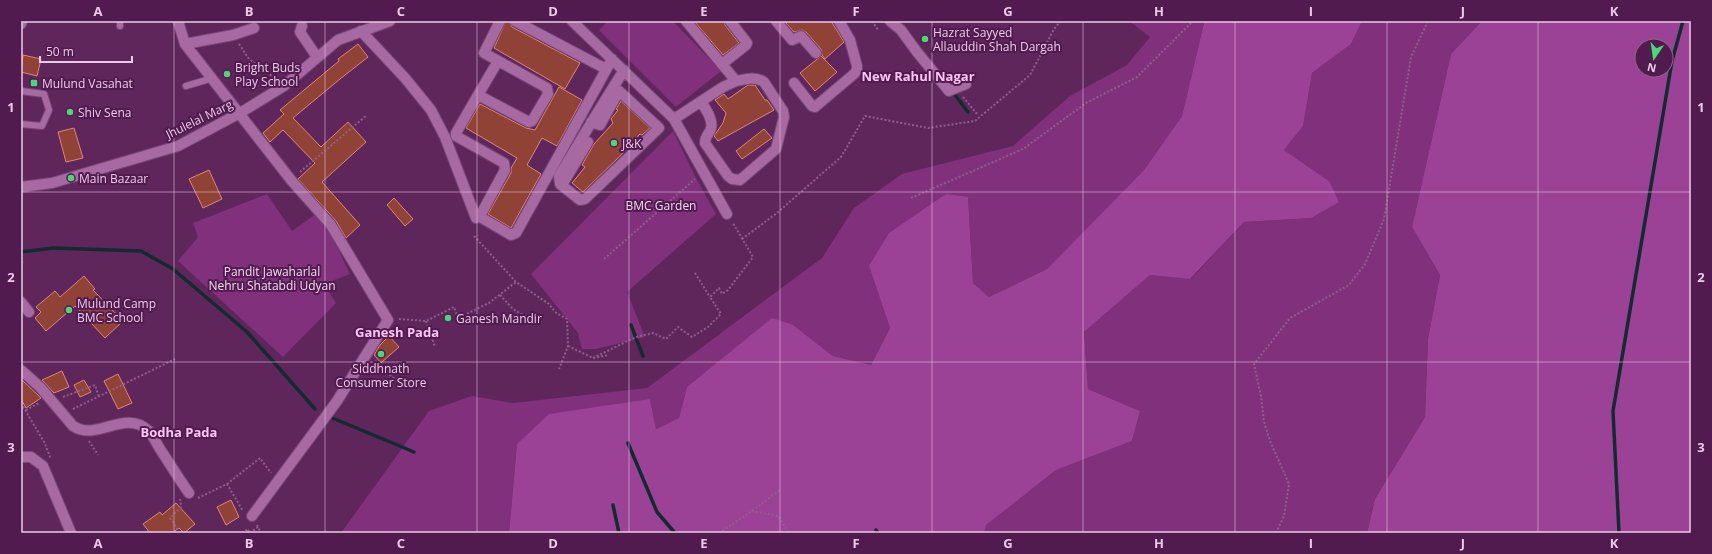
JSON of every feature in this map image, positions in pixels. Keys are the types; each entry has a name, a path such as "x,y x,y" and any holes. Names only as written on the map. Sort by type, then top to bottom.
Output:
{"street":[{"path":"178,21 185,44 291,180 331,225 388,320 337,401 252,516"},
{"name":"Jhulelal Marg","path":"21,186 52,184 178,146 240,114 284,86 338,40 390,21"},
{"path":"478,95 526,121 532,121 548,94 547,88 498,61 484,51 500,21"},
{"path":"515,21 606,69"},
{"path":"572,21 674,119 727,214"},
{"path":"686,21 736,81"},
{"path":"722,64 747,43 730,21"},
{"path":"776,21 792,40 801,36 816,53"},
{"path":"794,83 812,106 815,107 854,74 857,66 850,40 839,21"},
{"path":"890,21 902,30 949,91 961,86"},
{"path":"302,26 300,32 317,57"},
{"path":"185,44 254,28"},
{"path":"361,31 405,78 431,110 446,137 476,218"},
{"path":"498,61 456,133 456,136 504,163 505,170 481,214 481,217 511,235 514,234 612,59"},
{"path":"591,122 600,125 619,91 659,128 585,200 580,200 558,181 558,176 591,122 624,70"},
{"path":"674,119 700,102 723,87 736,81 759,78 764,82 783,111 784,117 776,149 740,180 732,180 705,143 706,136 711,128 710,118 700,102"},
{"path":"562,185 588,142"},
{"path":"21,302 29,312"},
{"path":"21,370 50,399 73,426 83,431 88,432 125,422 134,423 149,431 189,494"},
{"path":"21,457 32,457 43,466 73,532"}],"lane":[{"path":"186,86 213,78"},
{"path":"21,91 44,94 49,110 42,126 21,124"}],"path":[{"path":"872,21 878,30"},
{"path":"742,239 777,213 841,157 865,116 928,128 975,121 1030,74 1054,29 1061,21"},
{"path":"910,198 1023,149 1086,103 1137,77 1192,21"},
{"path":"1276,533 1284,516 1289,484 1270,441 1266,428 1254,364 1290,318 1349,285 1365,264 1384,219 1411,57 1428,21"},
{"path":"233,34 249,59 284,86"},
{"path":"961,86 977,114"},
{"path":"291,180 367,115"},
{"path":"604,258 703,171"},
{"path":"710,297 719,288 722,294 728,290 753,257 727,214"},
{"path":"474,236 516,282 549,304 555,312 567,319 568,346 559,369"},
{"path":"21,266 23,262"},
{"path":"593,358 636,337 653,333 666,339 678,327 692,337 708,328 721,314 695,273"},
{"path":"388,320 405,319 426,321 454,307 458,318 500,295 516,282"},
{"path":"500,295 513,309 529,319"},
{"path":"426,321 435,347"},
{"path":"568,346 593,358 609,355"},
{"path":"367,354 402,386"},
{"path":"63,414 175,359"},
{"path":"26,410 50,399 95,385 99,397"},
{"path":"21,403 44,442 52,460"},
{"path":"83,431 98,455"},
{"path":"180,533 170,518 181,507 180,498 189,494 194,495 196,500 227,484 260,458 268,470"},
{"path":"227,484 242,510 252,516"},
{"path":"719,533 780,490"},
{"path":"752,511 778,516 789,533"},
{"path":"242,533 248,529 249,533 258,527"}],"green space":[{"path":"608,21 673,21 721,71 676,107 599,30"},
{"path":"1129,21 1207,21 1204,23 1182,116 1144,170 1047,269 989,297 973,283 968,197 869,266 890,328 871,365 833,356 793,325 687,387 679,418 656,429 650,399 517,444 509,533 341,533 429,411 472,396 513,403 647,388 822,258 854,208 902,174 1013,146 1070,96 1127,65 1150,37"},
{"path":"1362,21 1482,21 1451,54 1412,227 1440,275 1428,339 1425,417 1375,499 1367,533 984,533 985,525 1056,470 1132,441 1140,411 1088,389 1084,332 1150,275 1191,279 1244,222 1311,218 1329,181 1284,150 1303,126 1312,73 1351,44"},
{"name":"BMC Garden","path":"673,131 716,214 627,292 645,337 596,349 582,349 578,333 531,274"},
{"name":"Pandit Jawaharlal Nehru Shatabdi Udyan","path":"267,194 292,231 316,214 333,238 350,274 324,284 336,303 283,357 178,261 198,237 193,223"}],"shaded area":[{"path":"1207,21 1362,21 1351,44 1312,73 1303,126 1284,150 1329,181 1339,202 1311,218 1244,222 1190,279 1150,275 1084,332 1088,389 1140,411 1132,441 1056,470 986,525 984,533 509,533 517,444 549,414 650,399 656,429 679,418 687,387 772,318 793,325 833,356 871,365 890,328 869,266 889,233 946,194 968,197 973,283 989,297 1047,269 1144,170 1182,116 1204,23"},
{"path":"1482,21 1691,21 1691,533 1367,533 1375,499 1425,417 1428,339 1440,275 1412,227 1451,54"}],"building":[{"path":"506,21 509,21 512,27 580,63 565,89 494,48"},
{"path":"694,21 724,21 725,25 739,43 723,55"},
{"path":"784,21 831,21 844,42 825,59 822,55 821,49 806,32 802,30 794,32"},
{"path":"358,44 368,57 293,118 321,147 348,122 366,142 322,182 360,225 346,238 336,221 298,179 315,163 283,130 270,142 263,133 284,114 280,110 339,61 338,59"},
{"path":"23,55 41,59 37,76 21,72"},
{"path":"821,56 837,72 815,91 800,73"},
{"path":"748,85 755,85 774,110 718,141 714,136 723,123 726,113 715,100 724,94 728,99"},
{"path":"559,87 582,100 557,146 542,138 527,165 541,174 511,228 488,214 511,173 511,168 517,158 466,128 480,104 526,128 535,130"},
{"name":"J&K","path":"621,101 650,128 642,135 640,134 583,192 572,183 585,167 582,165 594,144 613,123 611,119 618,110 616,109"},
{"path":"74,128 83,158 66,162 58,132"},
{"path":"764,129 772,138 742,159 736,151"},
{"path":"209,170 222,199 203,208 189,179"},
{"path":"394,198 413,219 405,226 387,205"},
{"path":"84,276 95,289 93,290 123,321 105,338 75,306 46,331 35,318 41,312 36,307 55,291 60,297"},
{"path":"389,336 399,347 381,363 374,355 380,345"},
{"path":"62,371 69,387 54,393 42,380"},
{"path":"118,374 132,403 118,409 104,381"},
{"path":"21,379 41,398 26,408 21,399"},
{"path":"84,380 91,392 80,397 74,385"},
{"path":"231,500 239,517 226,525 217,507"},
{"path":"176,503 195,524 184,533 179,528 172,533 150,533 143,524 160,512 162,515"}],"waterway":[{"path":"1619,533 1613,411 1672,61 1683,21"},
{"path":"952,91 968,112"},
{"path":"21,252 53,248 141,251 173,269 247,332 315,409"},
{"path":"631,325 643,356"},
{"path":"330,417 414,452"},
{"path":"628,443 657,512 675,533"},
{"path":"613,505 619,533"}],"place":[{"name":"Hazrat Sayyed Allauddin Shah Dargah","path":"925,39"},
{"name":"Bright Buds Play School","path":"227,74"},
{"name":"Mulund Vasahat","path":"34,83"},
{"name":"Shiv Sena","path":"70,112"},
{"name":"J&K","path":"614,143"},
{"name":"Main Bazaar","path":"71,178"},
{"name":"Mulund Camp BMC School","path":"69,310"},
{"name":"Ganesh Mandir","path":"448,318"},
{"name":"Siddhnath Consumer Store","path":"381,354"}],"district":[{"name":"New Rahul Nagar","path":"918,76"},
{"name":"Ganesh Pada","path":"397,332"},
{"name":"Bodha Pada","path":"179,432"}]}
